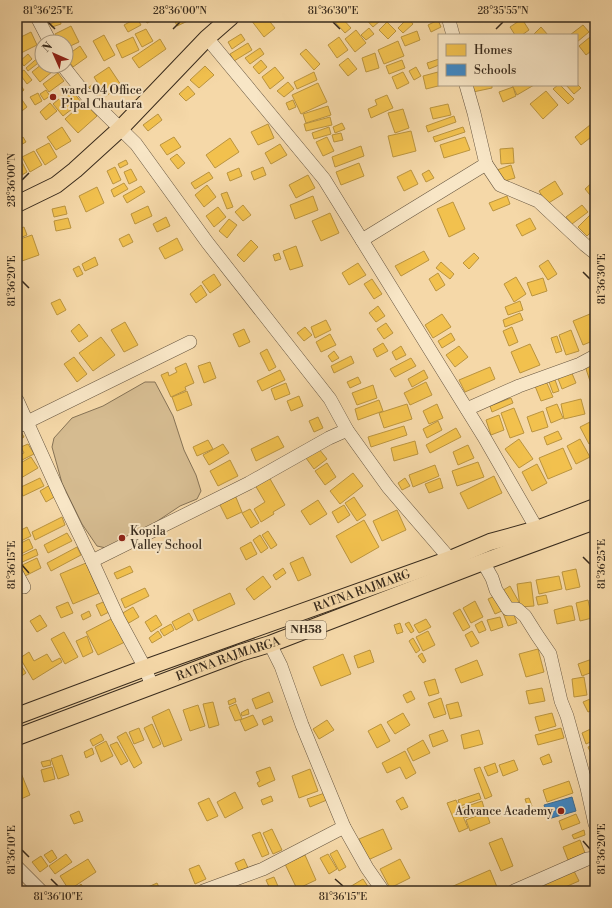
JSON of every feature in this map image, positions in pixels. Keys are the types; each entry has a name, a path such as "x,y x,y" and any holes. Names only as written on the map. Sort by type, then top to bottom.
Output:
{"main road":[{"path":"17,204 56,186 75,170 120,129 207,38 231,17"},
{"name":"RATNA RAJMARG","path":"17,716 145,668 450,559 490,554 538,529 595,507"},
{"name":"RATNA RAJMARGA","path":"17,737 240,653 270,644 490,554 595,521"}],"street":[{"path":"37,17 46,34"},
{"path":"448,17 453,34"},
{"path":"207,38 324,179 467,409 538,529"},
{"path":"69,74 86,95 136,144 207,242 330,399 347,430 388,486 450,559"},
{"path":"466,86 486,164 500,185 538,201 595,253"},
{"path":"362,240 486,164"},
{"path":"22,425 190,342"},
{"path":"467,409 518,386 580,364 595,356"},
{"path":"17,400 22,425 60,495 118,618 145,668 152,686"},
{"path":"92,561 249,483 329,438 347,430"},
{"path":"490,554 492,578 496,590 508,609 516,609 525,616 536,635 550,654 561,701 567,716 587,788 595,824"},
{"path":"17,574 24,587"},
{"path":"270,644 281,666 302,725 344,827 367,868 383,891"},
{"path":"202,891 263,869 344,827"},
{"path":"514,891 588,859 595,858"},
{"path":"17,867 41,891"}],"shaded area":[{"path":"145,382 155,382 173,416 184,450 196,475 201,491 197,499 180,506 129,540 106,548 97,546 82,524 62,483 52,447 54,438 72,418 103,406"}],"building: Homes":[{"path":"144,17 157,17 157,18 147,23"},
{"path":"173,17 189,17 190,20 177,26"},
{"path":"256,17 266,17 275,28 264,37 251,20"},
{"path":"308,17 317,17 312,21"},
{"path":"338,17 341,17 351,28 345,33 334,21"},
{"path":"364,17 379,17 381,20 373,27"},
{"path":"137,18 141,25 128,32 124,25"},
{"path":"408,18 413,24 403,33 398,28"},
{"path":"522,19 529,30 523,34 514,34 510,27"},
{"path":"60,20 61,24 52,27 50,24"},
{"path":"438,20 441,27 431,32 428,25"},
{"path":"387,22 396,31 388,39 379,30"},
{"path":"583,25 589,32 578,41 578,34 571,34"},
{"path":"71,26 79,42 74,44 74,34 55,34"},
{"path":"541,27 547,34 534,34"},
{"path":"369,28 374,34 366,40 361,35"},
{"path":"146,29 153,41 142,47 135,34"},
{"path":"356,30 366,43 355,52 345,39"},
{"path":"417,31 420,40 405,46 401,37"},
{"path":"31,32 34,38 34,46 21,53 17,45 17,39"},
{"path":"595,33 595,48 586,55 579,46"},
{"path":"241,34 245,40 232,49 228,42"},
{"path":"104,35 115,55 104,61 93,41"},
{"path":"133,37 139,50 122,58 116,45"},
{"path":"339,37 348,50 337,58 328,45"},
{"path":"160,39 166,49 139,68 132,58"},
{"path":"398,41 404,56 384,64 378,50"},
{"path":"248,43 252,50 234,61 230,54"},
{"path":"80,46 87,57 74,66 74,50"},
{"path":"260,48 264,54 250,64 245,58"},
{"path":"306,49 320,64 314,70 300,54"},
{"path":"375,53 379,68 366,72 362,58"},
{"path":"28,54 32,59 24,66 20,61"},
{"path":"348,58 357,69 348,76 339,65"},
{"path":"438,59 438,65 429,69 427,63"},
{"path":"261,60 267,67 259,74 253,67"},
{"path":"402,60 405,68 389,74 386,66"},
{"path":"34,61 34,66 28,71 26,68"},
{"path":"205,66 214,75 199,88 190,80"},
{"path":"109,67 121,85 106,96 94,77"},
{"path":"275,67 284,78 270,89 262,77"},
{"path":"416,67 421,76 414,80 409,71"},
{"path":"24,70 32,80 27,84 19,73"},
{"path":"34,70 34,74 49,74 40,82 32,72"},
{"path":"314,72 317,80 297,89 294,82"},
{"path":"403,72 409,83 397,89 392,77"},
{"path":"438,72 438,86 426,89 423,76"},
{"path":"57,74 59,74 64,81 49,92 43,84"},
{"path":"288,82 294,89 284,97 277,91"},
{"path":"19,83 24,90 17,95 17,84"},
{"path":"318,83 327,102 301,114 292,95"},
{"path":"93,84 100,93 94,97 88,88"},
{"path":"578,85 581,88 574,94 567,86"},
{"path":"188,86 195,94 186,101 179,94"},
{"path":"472,86 492,86 492,88 473,92"},
{"path":"512,86 532,86 517,95"},
{"path":"557,86 561,86 574,99 568,104 553,89"},
{"path":"513,87 516,96 503,102 499,92"},
{"path":"71,89 81,102 63,116 53,104"},
{"path":"46,90 50,96 44,100 40,94"},
{"path":"546,91 558,105 543,119 530,104"},
{"path":"38,93 42,101 35,105 30,97"},
{"path":"387,95 393,108 371,118 368,109 377,105 375,100"},
{"path":"20,97 27,107 18,114 17,99"},
{"path":"293,100 296,107 289,110 286,103"},
{"path":"84,102 97,116 78,133 65,119"},
{"path":"50,103 57,111 46,120 40,112"},
{"path":"448,104 451,115 433,119 430,108"},
{"path":"328,106 331,115 306,123 303,114"},
{"path":"403,109 409,128 395,133 388,113"},
{"path":"158,114 162,120 148,131 143,125"},
{"path":"454,116 456,122 428,132 426,126"},
{"path":"330,117 332,125 306,131 304,124"},
{"path":"595,121 595,134 581,145 575,137"},
{"path":"342,123 345,129 335,133 333,127"},
{"path":"268,124 274,138 258,145 251,132"},
{"path":"62,127 71,141 56,150 47,137"},
{"path":"329,127 331,134 314,139 312,133"},
{"path":"463,127 465,132 435,142 433,137"},
{"path":"411,131 416,151 393,157 388,136"},
{"path":"341,133 343,140 334,142 332,135"},
{"path":"23,137 26,142 17,147 17,141"},
{"path":"174,137 181,147 167,155 160,145"},
{"path":"327,137 334,151 323,156 316,142"},
{"path":"465,137 470,150 444,158 440,145"},
{"path":"230,138 239,152 215,168 206,155"},
{"path":"49,143 57,157 45,165 36,150"},
{"path":"280,144 287,155 271,164 265,153"},
{"path":"361,146 364,156 335,167 332,157"},
{"path":"513,148 514,163 501,164 500,149"},
{"path":"34,151 42,165 30,172 22,157"},
{"path":"177,154 185,163 178,169 170,159"},
{"path":"20,158 27,172 17,178 17,160"},
{"path":"126,160 128,164 120,168 118,164"},
{"path":"359,163 364,176 341,185 336,172"},
{"path":"511,165 515,178 501,182 497,170"},
{"path":"115,167 121,180 113,184 107,171"},
{"path":"263,167 266,175 254,180 251,172"},
{"path":"239,168 242,176 230,181 227,173"},
{"path":"131,169 137,180 129,184 124,172"},
{"path":"411,170 418,184 404,191 397,177"},
{"path":"429,170 434,178 426,182 422,174"},
{"path":"209,172 213,178 195,189 191,183"},
{"path":"308,175 315,188 296,198 289,185"},
{"path":"595,180 595,191 590,195 585,189"},
{"path":"555,181 563,194 547,204 539,191"},
{"path":"124,183 128,189 114,197 111,190"},
{"path":"207,185 216,197 204,207 195,195"},
{"path":"141,186 145,192 127,203 123,196"},
{"path":"97,187 104,203 86,212 79,196"},
{"path":"227,192 233,207 227,209 221,194"},
{"path":"313,196 318,210 295,219 290,205"},
{"path":"507,196 510,204 493,211 489,203"},
{"path":"453,202 465,229 449,237 437,209"},
{"path":"243,205 251,215 243,221 235,212"},
{"path":"582,205 588,212 572,224 566,217"},
{"path":"65,206 67,214 54,217 52,209"},
{"path":"148,206 152,216 135,224 131,214"},
{"path":"218,207 226,217 214,227 206,216"},
{"path":"330,213 339,233 321,241 312,221"},
{"path":"590,215 595,220 595,228 587,236 578,227"},
{"path":"166,217 170,226 157,232 153,224"},
{"path":"68,218 71,228 56,231 54,221"},
{"path":"530,218 536,229 522,236 516,225"},
{"path":"229,219 237,225 227,238 219,231"},
{"path":"24,227 27,235 20,238 17,230"},
{"path":"129,234 133,242 123,247 119,239"},
{"path":"32,235 39,255 22,261 17,247 17,240"},
{"path":"593,235 595,237 595,242 593,244 588,240"},
{"path":"177,238 183,250 165,259 159,248"},
{"path":"251,240 258,247 244,262 237,255"},
{"path":"296,246 303,266 290,270 283,251"},
{"path":"424,251 429,260 401,276 395,266"},
{"path":"279,253 281,259 275,261 273,255"},
{"path":"474,253 479,258 469,269 463,263"},
{"path":"95,257 98,265 85,271 82,264"},
{"path":"548,260 557,274 548,280 539,266"},
{"path":"441,262 454,274 450,279 436,268"},
{"path":"358,263 366,275 349,285 342,273"},
{"path":"79,266 83,274 77,277 73,269"},
{"path":"438,273 445,285 436,291 429,279"},
{"path":"214,274 221,285 210,293 202,282"},
{"path":"516,277 526,294 514,302 504,284"},
{"path":"543,278 547,291 532,296 527,283"},
{"path":"372,279 382,294 374,299 364,284"},
{"path":"201,285 207,295 196,303 190,294"},
{"path":"60,299 66,310 57,315 51,303"},
{"path":"520,301 523,310 508,315 505,307"},
{"path":"378,306 385,316 376,322 369,313"},
{"path":"520,313 523,320 505,327 503,320"},
{"path":"442,314 451,327 433,338 425,325"},
{"path":"590,314 595,326 595,340 583,345 573,321"},
{"path":"326,320 331,330 315,338 311,327"},
{"path":"125,322 138,345 124,352 111,330"},
{"path":"17,323 21,332 17,334"},
{"path":"386,323 393,333 384,339 377,329"},
{"path":"79,324 88,336 79,342 71,331"},
{"path":"305,327 312,335 304,341 297,333"},
{"path":"512,327 518,342 509,346 503,331"},
{"path":"244,329 250,342 239,347 233,334"},
{"path":"571,330 579,351 566,355 559,335"},
{"path":"451,333 455,340 442,348 438,341"},
{"path":"330,334 336,345 321,352 316,342"},
{"path":"557,336 562,351 556,353 551,338"},
{"path":"101,337 115,355 93,371 79,353"},
{"path":"383,343 388,351 377,357 373,349"},
{"path":"530,344 540,365 520,373 511,352"},
{"path":"401,346 406,355 396,360 392,352"},
{"path":"459,346 468,357 455,367 446,355"},
{"path":"267,349 276,367 269,371 260,353"},
{"path":"334,351 339,358 332,362 328,356"},
{"path":"351,356 354,363 334,373 331,366"},
{"path":"74,357 87,374 77,382 64,364"},
{"path":"411,358 416,366 395,377 390,369"},
{"path":"595,361 595,383 591,384 584,363"},
{"path":"210,362 216,378 204,383 198,366"},
{"path":"186,363 194,383 185,387 186,390 171,397 161,375 168,372 169,376 177,372 175,368"},
{"path":"490,367 495,379 465,392 459,380"},
{"path":"280,370 285,380 262,391 257,381"},
{"path":"424,370 428,378 412,387 408,379"},
{"path":"571,371 576,383 562,389 557,376"},
{"path":"358,377 361,383 350,388 347,382"},
{"path":"554,377 559,391 553,393 548,379"},
{"path":"546,381 553,397 541,401 535,386"},
{"path":"426,382 432,395 410,405 404,393"},
{"path":"286,383 290,394 275,400 271,389"},
{"path":"373,385 377,398 357,405 352,393"},
{"path":"187,391 192,405 177,411 172,397"},
{"path":"595,394 595,403 591,396"},
{"path":"299,396 303,406 291,411 287,401"},
{"path":"511,398 513,403 492,412 490,406"},
{"path":"581,399 585,414 564,419 561,404"},
{"path":"379,400 383,411 358,420 355,409"},
{"path":"407,404 412,419 384,428 379,413"},
{"path":"437,404 443,418 429,424 423,411"},
{"path":"557,404 563,418 551,423 546,408"},
{"path":"514,408 524,433 510,438 501,413"},
{"path":"543,411 548,427 532,432 527,417"},
{"path":"499,415 504,430 491,435 486,420"},
{"path":"318,417 323,428 314,432 309,421"},
{"path":"438,421 442,430 427,438 423,429"},
{"path":"592,421 595,427 595,441 589,444 580,427"},
{"path":"404,426 407,435 371,447 368,437"},
{"path":"456,428 461,437 430,453 426,445"},
{"path":"20,430 24,437 17,441 17,432"},
{"path":"558,431 562,439 547,445 544,437"},
{"path":"278,436 284,447 256,461 251,449"},
{"path":"519,439 533,459 519,468 505,449"},
{"path":"580,439 590,457 576,464 567,446"},
{"path":"208,440 213,449 197,456 193,447"},
{"path":"415,441 418,454 394,461 391,448"},
{"path":"28,444 34,454 22,460 19,455 24,453 21,447"},
{"path":"223,444 229,453 209,465 203,455"},
{"path":"468,445 474,458 458,465 453,452"},
{"path":"563,448 572,469 548,479 539,458"},
{"path":"319,449 327,459 314,469 306,458"},
{"path":"31,457 38,468 21,478 17,470 17,465"},
{"path":"230,460 238,476 218,486 210,471"},
{"path":"478,462 484,477 457,486 452,471"},
{"path":"327,463 336,477 325,485 315,471"},
{"path":"537,464 547,483 532,491 522,472"},
{"path":"435,465 439,476 413,487 409,475"},
{"path":"353,473 363,486 340,504 330,491"},
{"path":"494,476 502,493 468,509 460,493"},
{"path":"269,477 285,505 273,512 274,514 261,522 254,509 265,502 255,485"},
{"path":"40,478 44,486 23,496 19,488"},
{"path":"405,478 410,486 402,490 398,483"},
{"path":"440,478 443,488 429,493 425,484"},
{"path":"50,485 56,496 46,502 40,491"},
{"path":"235,495 242,512 227,519 219,503"},
{"path":"354,497 366,515 357,521 345,503"},
{"path":"318,500 327,514 310,525 301,511"},
{"path":"344,505 350,515 338,523 332,512"},
{"path":"250,509 259,523 251,528 242,513"},
{"path":"397,510 406,530 382,541 373,521"},
{"path":"62,517 65,525 35,540 32,532"},
{"path":"364,520 379,547 351,563 336,536"},
{"path":"27,527 31,536 17,543 17,532"},
{"path":"268,531 277,545 271,549 262,535"},
{"path":"67,533 72,541 48,553 44,545"},
{"path":"260,535 268,548 261,553 253,540"},
{"path":"29,539 33,548 17,556 17,545"},
{"path":"251,542 257,554 246,560 240,548"},
{"path":"77,547 81,555 51,571 47,563"},
{"path":"36,549 38,555 18,564 17,558"},
{"path":"303,557 311,575 298,581 290,563"},
{"path":"37,558 41,568 23,577 18,567"},
{"path":"86,563 99,593 73,604 60,574"},
{"path":"130,566 133,572 117,579 114,573"},
{"path":"283,568 286,573 276,580 273,575"},
{"path":"576,569 580,587 566,590 562,572"},
{"path":"263,576 271,587 254,600 246,589"},
{"path":"559,576 562,589 539,594 536,580"},
{"path":"531,582 534,606 520,607 517,584"},
{"path":"510,586 519,602 509,608 500,592"},
{"path":"145,588 149,596 125,608 121,599"},
{"path":"230,593 235,604 198,621 193,610"},
{"path":"497,595 504,610 495,614 488,599"},
{"path":"546,595 548,603 538,605 536,597"},
{"path":"595,598 595,612 594,612 590,600"},
{"path":"108,600 113,610 101,616 96,605"},
{"path":"588,600 592,618 580,621 576,603"},
{"path":"475,601 483,617 471,623 463,608"},
{"path":"68,602 73,613 61,618 56,607"},
{"path":"572,606 575,620 557,624 554,610"},
{"path":"133,607 139,617 127,624 121,614"},
{"path":"460,609 470,627 463,631 453,613"},
{"path":"512,610 517,623 508,626 503,613"},
{"path":"89,611 91,616 83,620 81,615"},
{"path":"189,613 193,620 176,630 172,622"},
{"path":"40,615 47,626 37,632 30,621"},
{"path":"156,615 162,625 151,632 145,622"},
{"path":"115,617 127,641 98,655 86,632"},
{"path":"500,617 503,627 491,631 487,620"},
{"path":"426,619 431,627 419,633 414,625"},
{"path":"482,621 486,630 479,633 475,625"},
{"path":"409,622 414,631 411,633 405,624"},
{"path":"400,623 403,632 397,634 394,625"},
{"path":"171,624 174,630 164,636 160,630"},
{"path":"158,631 162,637 152,643 149,638"},
{"path":"428,631 435,645 423,651 416,637"},
{"path":"472,631 479,643 471,647 465,635"},
{"path":"64,632 78,657 65,664 51,639"},
{"path":"87,636 93,652 83,657 76,641"},
{"path":"413,638 420,650 416,653 409,641"},
{"path":"538,649 544,672 526,677 519,654"},
{"path":"370,650 374,662 358,668 354,656"},
{"path":"29,652 34,661 47,654 52,662 60,658 62,662 33,680 20,658"},
{"path":"422,653 426,661 423,663 418,656"},
{"path":"343,654 351,674 321,686 313,667"},
{"path":"595,658 595,671 582,676 578,664"},
{"path":"17,659 26,673 17,679"},
{"path":"477,660 483,675 461,683 455,669"},
{"path":"584,677 587,695 574,697 572,679"},
{"path":"435,679 439,693 429,696 424,682"},
{"path":"542,688 545,701 529,704 526,691"},
{"path":"411,691 415,699 407,703 403,695"},
{"path":"269,692 273,702 256,709 252,699"},
{"path":"595,697 595,709 588,712 583,702"},
{"path":"235,698 236,702 229,705 228,701"},
{"path":"441,698 446,714 434,718 428,703"},
{"path":"213,702 219,725 209,728 203,704"},
{"path":"458,702 462,716 450,719 446,705"},
{"path":"236,704 242,719 235,721 229,707"},
{"path":"198,705 205,726 190,731 183,710"},
{"path":"169,709 182,740 164,747 152,717"},
{"path":"248,709 249,714 242,716 241,713"},
{"path":"403,713 410,725 395,734 387,722"},
{"path":"552,713 556,726 539,731 535,717"},
{"path":"253,715 258,725 245,731 240,720"},
{"path":"271,716 273,721 264,725 262,720"},
{"path":"327,720 334,730 319,739 313,729"},
{"path":"152,724 161,744 153,748 144,728"},
{"path":"381,724 390,741 377,748 368,731"},
{"path":"595,727 595,740 586,744 582,733"},
{"path":"139,728 144,740 134,744 129,732"},
{"path":"561,728 564,738 538,745 535,735"},
{"path":"443,730 448,741 433,747 429,735"},
{"path":"479,730 483,744 464,749 461,735"},
{"path":"126,732 142,763 134,768 117,737"},
{"path":"101,734 104,740 93,746 90,740"},
{"path":"423,740 430,753 413,761 407,749"},
{"path":"106,741 113,756 101,762 95,747"},
{"path":"117,742 128,761 121,765 110,745"},
{"path":"595,744 595,755 592,756 588,747"},
{"path":"92,748 94,754 86,758 84,752"},
{"path":"405,751 416,773 406,779 400,767 387,773 382,763"},
{"path":"549,754 552,762 543,765 540,758"},
{"path":"62,755 69,775 58,779 51,759"},
{"path":"50,760 51,765 43,767 41,762"},
{"path":"514,760 518,770 503,776 499,765"},
{"path":"495,763 498,772 488,776 484,767"},
{"path":"52,767 55,779 44,782 41,770"},
{"path":"270,767 275,780 259,787 257,783 260,781 256,772"},
{"path":"480,767 492,796 485,799 474,769"},
{"path":"310,769 318,791 299,798 292,776"},
{"path":"21,773 30,795 21,799 17,789 17,775"},
{"path":"569,781 573,793 547,802 543,790"},
{"path":"235,792 243,808 225,818 217,802"},
{"path":"325,793 327,800 310,807 307,799"},
{"path":"479,793 481,799 460,806 458,800"},
{"path":"271,796 273,801 263,805 261,800"},
{"path":"403,797 408,807 401,810 396,801"},
{"path":"209,798 218,816 207,821 198,803"},
{"path":"529,798 532,806 528,808 525,799"},
{"path":"456,800 468,828 459,832 447,803"},
{"path":"482,801 485,811 465,818 462,808"},
{"path":"79,811 83,821 74,824 70,815"},
{"path":"486,812 490,823 470,831 466,820"},
{"path":"576,814 580,823 562,830 559,821"},
{"path":"272,829 282,850 273,854 263,833"},
{"path":"383,829 392,849 368,860 359,839"},
{"path":"584,830 585,835 574,839 572,835"},
{"path":"260,832 269,854 262,857 252,835"},
{"path":"502,838 513,866 501,871 489,843"},
{"path":"580,840 585,853 568,860 563,847"},
{"path":"52,850 57,858 50,863 44,855"},
{"path":"337,850 346,867 339,871 330,854"},
{"path":"66,854 72,862 55,874 49,866"},
{"path":"328,854 337,869 329,874 320,858"},
{"path":"305,855 316,880 297,889 285,864"},
{"path":"41,856 48,866 40,872 32,862"},
{"path":"88,859 96,872 69,890 60,876"},
{"path":"244,859 249,870 240,874 235,863"},
{"path":"400,859 410,878 390,888 380,869"},
{"path":"199,865 206,879 195,884 189,869"},
{"path":"573,869 579,881 563,888 564,891 547,891 543,883"},
{"path":"490,870 497,887 489,891 453,891 451,887"},
{"path":"274,877 280,891 271,891 266,880"},
{"path":"363,879 369,888 364,891 350,891 348,888"},
{"path":"157,883 161,891 149,891 148,887"},
{"path":"81,884 86,891 77,891 75,889"}],"building: Schools":[{"path":"572,797 576,811 548,819 544,805"}],"place":[{"name":"ward-04 Office Pipal Chautara","path":"53,97"},
{"name":"Kopila Valley School","path":"122,538"},
{"name":"Advance Academy","path":"561,811"}]}
